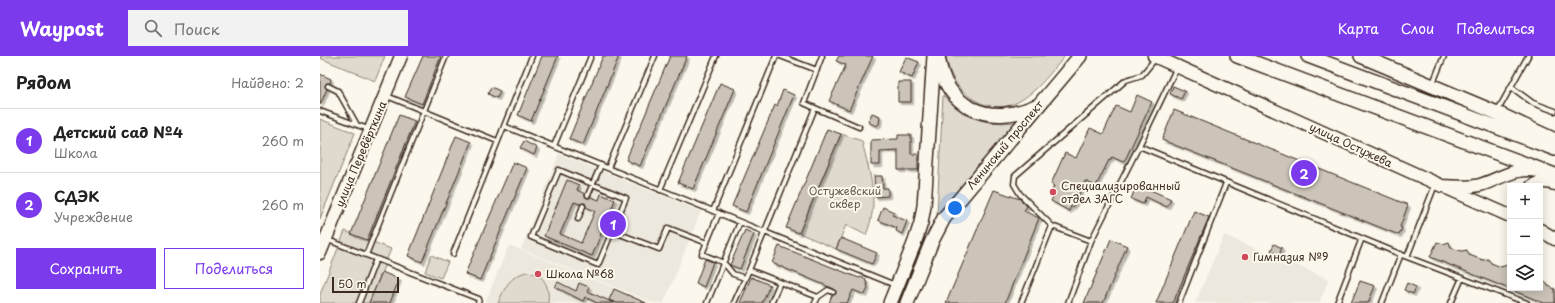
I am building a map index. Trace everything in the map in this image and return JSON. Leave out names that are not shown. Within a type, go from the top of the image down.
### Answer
[{"type":"main road","points":[[890,303],[917,237],[924,206],[934,56]]},
{"type":"main road","points":[[938,56],[942,74],[952,92],[958,99],[975,110],[998,116],[1014,114],[1039,105]]},
{"type":"main road","name":"Ленинский проспект","points":[[907,303],[932,241],[944,218],[1080,56]]},
{"type":"main road","points":[[1237,56],[1555,177]]},
{"type":"main road","points":[[1308,56],[1555,149]]},
{"type":"main road","points":[[1361,56],[1497,112],[1555,140]]},
{"type":"street","name":"улица Перевёрткина","points":[[320,252],[401,56]]},
{"type":"street","name":"улица Остужева","points":[[1156,57],[1439,185],[1463,188],[1481,184],[1525,169],[1555,177]]},
{"type":"street","points":[[1537,183],[1548,182],[1555,177]]},
{"type":"street","points":[[1439,185],[1507,215]]},
{"type":"street","points":[[1543,232],[1555,239]]},
{"type":"lane","points":[[366,255],[446,56]]},
{"type":"lane","points":[[453,254],[532,56]]},
{"type":"lane","points":[[554,146],[591,56]]},
{"type":"lane","points":[[608,168],[655,56]]},
{"type":"lane","points":[[660,190],[716,56]]},
{"type":"lane","points":[[713,211],[776,56]]},
{"type":"lane","points":[[780,56],[816,70]]},
{"type":"lane","points":[[822,56],[804,103],[858,127]]},
{"type":"lane","points":[[1432,85],[1444,56]]},
{"type":"lane","points":[[1497,112],[1528,56]]},
{"type":"lane","points":[[1091,241],[1052,226],[1020,194],[1014,184],[1015,176],[1126,80],[1142,75],[1156,57]]},
{"type":"lane","points":[[1068,303],[1091,241],[1176,69]]},
{"type":"lane","points":[[328,86],[338,91],[357,125]]},
{"type":"lane","points":[[1512,87],[1533,103],[1555,111]]},
{"type":"lane","points":[[385,96],[497,141]]},
{"type":"lane","points":[[734,303],[815,108]]},
{"type":"lane","points":[[320,111],[371,130]]},
{"type":"lane","points":[[504,126],[897,286]]},
{"type":"lane","points":[[1139,146],[1407,257],[1527,303]]},
{"type":"lane","points":[[588,195],[601,165]]},
{"type":"lane","points":[[559,170],[593,184],[626,198],[598,265],[531,237],[559,170]]},
{"type":"lane","points":[[1179,303],[1226,183]]},
{"type":"lane","points":[[1407,257],[1439,185]]},
{"type":"lane","points":[[578,220],[583,206]]},
{"type":"lane","points":[[719,213],[702,254],[724,263],[733,274],[745,278]]},
{"type":"lane","points":[[708,303],[740,222]]},
{"type":"lane","points":[[1021,303],[1052,226]]},
{"type":"lane","points":[[612,231],[659,249],[668,228],[707,243]]},
{"type":"lane","points":[[1337,303],[1362,238]]},
{"type":"lane","points":[[326,239],[480,300],[478,303]]},
{"type":"lane","points":[[1382,303],[1401,254]]},
{"type":"lane","points":[[358,303],[376,259]]},
{"type":"lane","points":[[749,270],[818,297]]},
{"type":"lane","points":[[1452,303],[1462,278]]},
{"type":"lane","points":[[771,303],[780,282]]},
{"type":"lane","points":[[815,303],[818,297],[828,290],[833,292]]},
{"type":"shaded area","points":[[559,154],[701,211],[664,303],[654,303],[521,249]]},
{"type":"shaded area","name":"Гимназия №9","points":[[1224,235],[1329,279],[1319,303],[1195,303]]},
{"type":"shaded area","name":"Школа №68","points":[[509,245],[651,303],[485,303]]},
{"type":"green space","points":[[320,56],[385,56],[375,81],[320,58]]},
{"type":"green space","points":[[946,56],[1065,56],[1036,89],[1014,104],[1001,107],[988,105],[973,99],[962,91],[949,69]]},
{"type":"green space","points":[[943,95],[959,110],[976,119],[1005,123],[1016,122],[937,214]]},
{"type":"green space","points":[[320,119],[355,133],[320,219]]},
{"type":"green space","name":"Остужевский сквер","points":[[841,134],[862,141],[873,199],[870,223],[866,235],[846,225],[836,249],[799,233]]},
{"type":"green space","points":[[345,231],[391,249],[369,303],[320,303],[320,294]]},
{"type":"green space","points":[[431,255],[448,262],[441,278],[425,272]]},
{"type":"green space","points":[[526,272],[537,275],[547,286],[548,303],[498,303],[508,283],[515,277]]},
{"type":"building","points":[[423,56],[441,56],[422,104],[405,97]]},
{"type":"building","points":[[542,56],[558,56],[531,121],[518,115]]},
{"type":"building","points":[[603,56],[619,56],[583,145],[569,139]]},
{"type":"building","points":[[670,56],[687,56],[640,166],[626,160]]},
{"type":"building","points":[[839,56],[873,56],[849,110],[829,101],[846,65],[836,61]]},
{"type":"building","points":[[906,57],[919,62],[912,78],[899,72]]},
{"type":"building","points":[[320,74],[331,79],[330,83],[325,85],[327,89],[320,105]]},
{"type":"building","points":[[898,82],[911,82],[911,102],[898,102]]},
{"type":"building","points":[[720,83],[735,89],[693,189],[678,183]]},
{"type":"building","points":[[1173,86],[1185,91],[1181,99],[1170,94]]},
{"type":"building","points":[[491,87],[500,91],[497,98],[488,94]]},
{"type":"building","points":[[783,90],[794,95],[746,212],[732,206],[775,105],[777,106]]},
{"type":"building","points":[[1137,95],[1152,102],[1123,162],[1112,157],[1096,186],[1085,181],[1073,207],[1071,206],[1069,211],[1051,201],[1054,195],[1051,193],[1054,186],[1051,184],[1065,153],[1076,158],[1090,128],[1103,134],[1116,106],[1130,112]]},
{"type":"building","points":[[1174,110],[1408,205],[1400,227],[1402,228],[1399,235],[1162,140]]},
{"type":"building","points":[[872,113],[880,116],[879,124],[876,126],[868,122]]},
{"type":"building","points":[[399,115],[415,121],[367,240],[351,234]]},
{"type":"building","points":[[827,129],[841,134],[799,233],[786,228]]},
{"type":"building","points":[[898,135],[911,135],[911,154],[918,154],[918,170],[898,170],[898,150],[880,151],[880,165],[871,165],[871,140],[898,139]]},
{"type":"building","points":[[456,136],[471,142],[422,262],[408,256]]},
{"type":"building","points":[[524,141],[537,148],[534,155],[520,148]]},
{"type":"building","points":[[513,162],[527,168],[480,280],[465,274]]},
{"type":"building","points":[[874,176],[882,176],[883,188],[888,188],[888,196],[875,197]]},
{"type":"building","points":[[567,180],[579,185],[577,190],[585,194],[587,198],[591,197],[599,200],[601,194],[615,200],[592,256],[544,236]],"holes":[[[574,202],[580,204],[585,203],[586,207],[595,211],[581,243],[560,234]]]},
{"type":"building","points":[[1137,184],[1171,199],[1167,207],[1146,197],[1143,204],[1131,199]]},
{"type":"building","points":[[994,190],[1020,199],[1027,206],[1024,211],[1039,218],[1005,303],[946,303]]},
{"type":"building","points":[[883,207],[894,212],[892,215],[907,221],[902,234],[896,231],[897,228],[878,220]]},
{"type":"building","points":[[1194,211],[1209,217],[1173,303],[1156,303]]},
{"type":"building","points":[[745,230],[754,234],[740,269],[730,265]]},
{"type":"building","points":[[841,238],[877,253],[872,264],[836,249]]},
{"type":"building","points":[[1111,239],[1127,246],[1103,303],[1084,303]]},
{"type":"building","points":[[1437,242],[1443,244],[1449,242],[1451,248],[1462,251],[1467,250],[1469,255],[1483,260],[1488,259],[1491,263],[1501,267],[1507,265],[1507,288],[1430,257]]},
{"type":"building","points":[[1274,244],[1282,248],[1279,255],[1271,251]]},
{"type":"building","points":[[779,246],[859,278],[865,279],[868,287],[865,295],[853,290],[847,303],[829,303],[832,295],[836,294],[834,289],[772,263]]},
{"type":"building","points":[[705,259],[713,262],[704,287],[696,283]]},
{"type":"building","points":[[382,272],[399,279],[390,303],[369,303]]},
{"type":"building","points":[[751,277],[770,285],[762,303],[740,303]]},
{"type":"building","points":[[1360,281],[1375,286],[1368,303],[1351,303]]},
{"type":"building","points":[[558,282],[576,291],[579,283],[589,287],[587,291],[614,303],[597,303],[585,297],[583,301],[555,287]]},
{"type":"building","points":[[1546,282],[1548,286],[1555,289],[1555,303],[1544,303],[1514,291],[1543,291],[1543,283]]},
{"type":"building","points":[[1407,283],[1416,287],[1413,294],[1404,290]]},
{"type":"building","points":[[614,289],[646,303],[617,303],[609,300]]},
{"type":"place","name":"СДЭК","points":[[1304,173]]},
{"type":"place","name":"Специализированный отдел ЗАГС","points":[[1053,192]]},
{"type":"place","name":"Детский сад №4","points":[[613,224]]},
{"type":"place","name":"Гимназия №9","points":[[1245,257]]},
{"type":"place","name":"Школа №68","points":[[538,274]]}]
